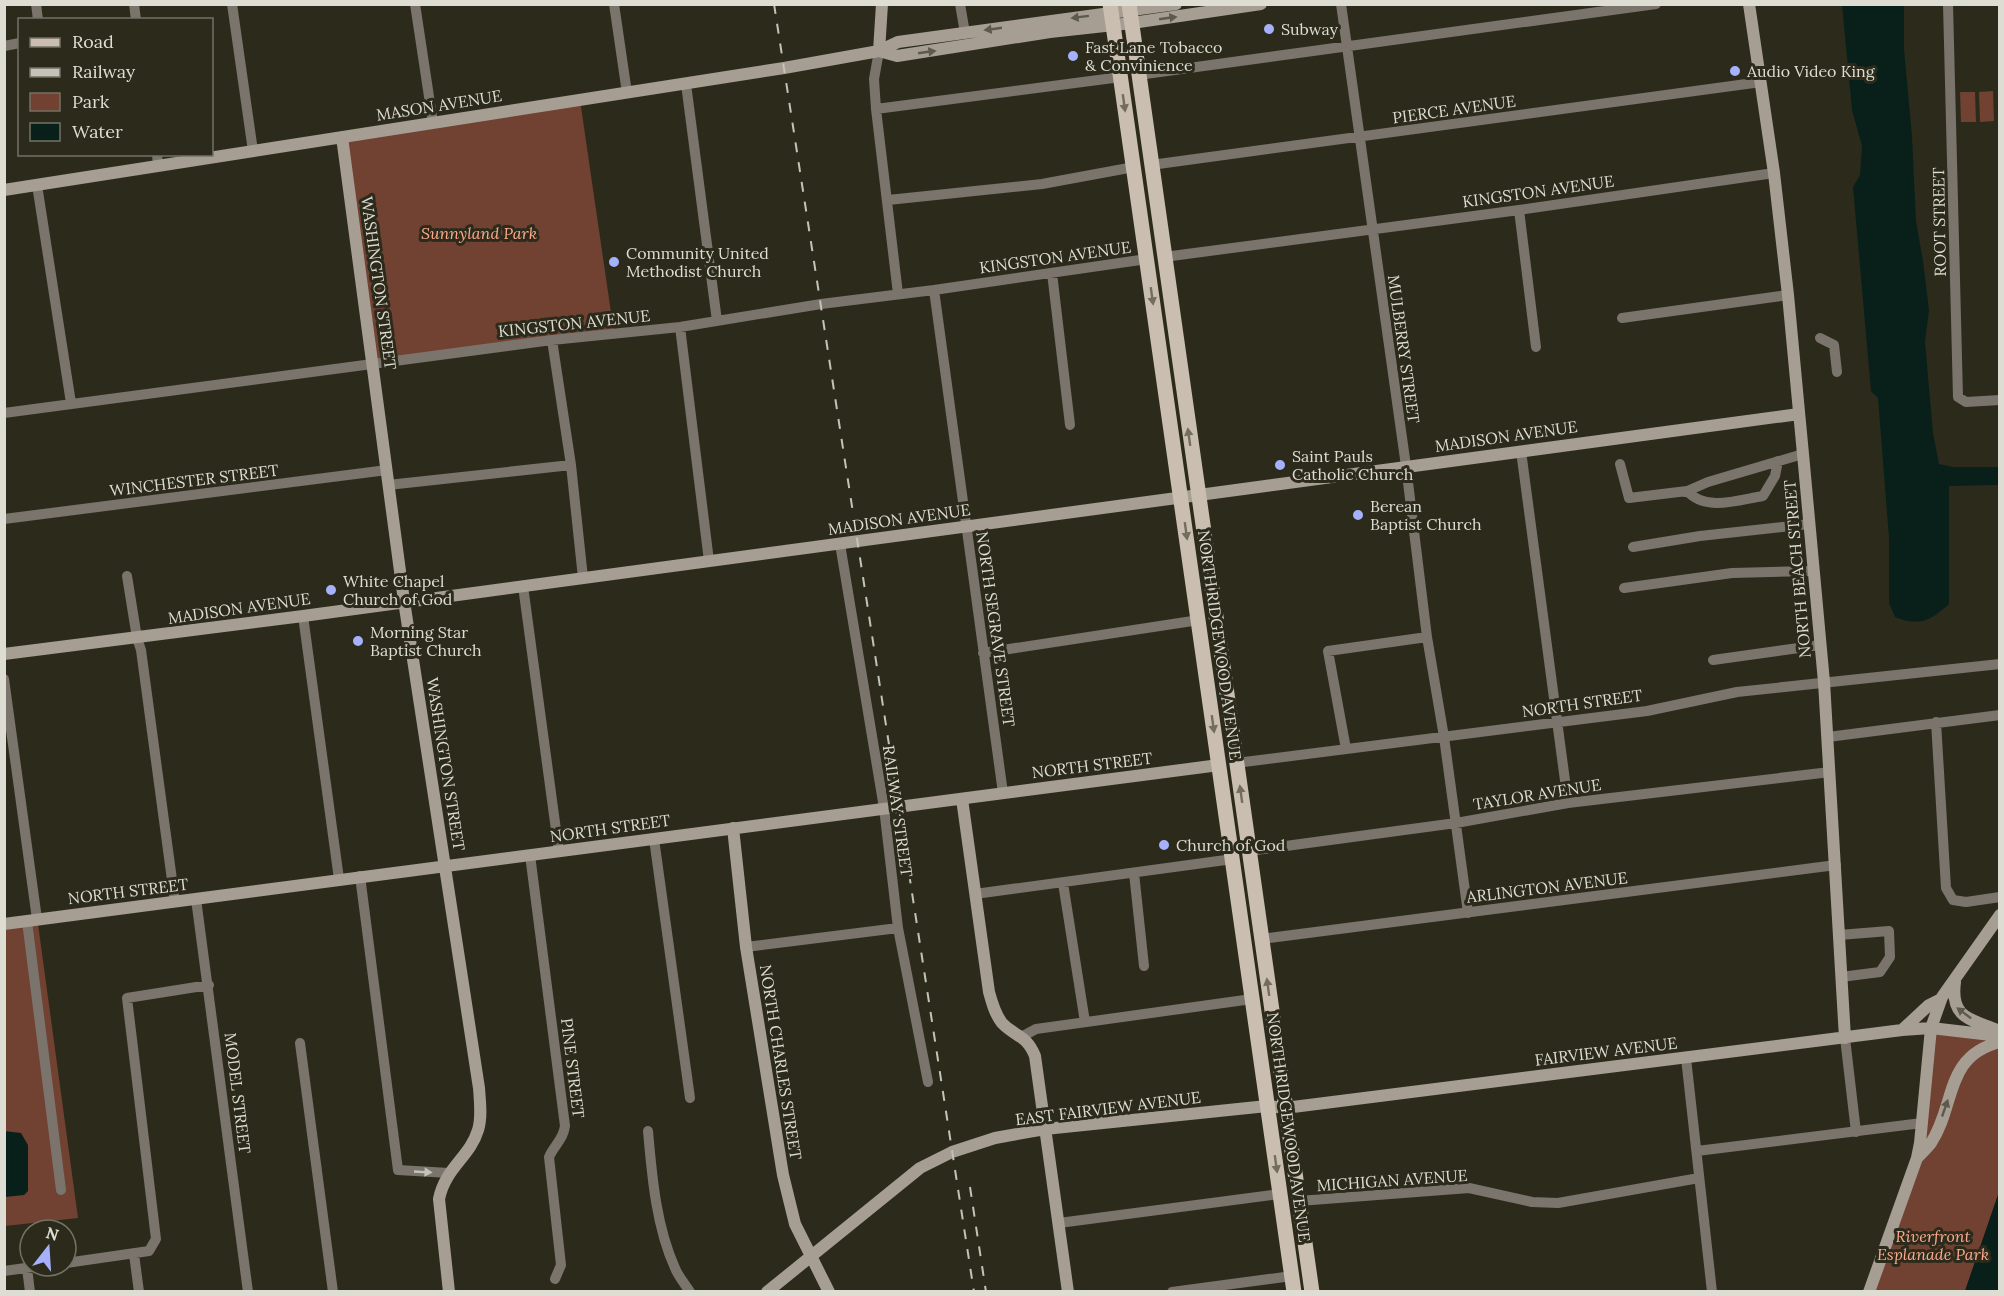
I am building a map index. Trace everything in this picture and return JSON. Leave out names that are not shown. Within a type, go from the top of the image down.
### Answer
[{"type":"main road","name":"NORTH RIDGEWOOD AVENUE","points":[[1130,13],[1312,1292]]},
{"type":"main road","name":"NORTH RIDGEWOOD AVENUE","points":[[1112,14],[1294,1292]]},
{"type":"main road","points":[[1242,922],[1251,934],[1261,939]]},
{"type":"street","points":[[232,4],[253,151]]},
{"type":"street","points":[[415,4],[433,123]]},
{"type":"street","points":[[614,4],[627,93]]},
{"type":"street","points":[[882,4],[879,51],[874,79],[898,294]]},
{"type":"street","points":[[960,4],[965,33]]},
{"type":"street","name":"MASON AVENUE","points":[[1130,13],[1176,4]]},
{"type":"street","name":"MASON AVENUE","points":[[213,155],[253,151],[686,84],[879,51],[895,42],[1112,14],[1261,4]]},
{"type":"street","name":"MULBERRY STREET","points":[[1341,4],[1406,466],[1427,638],[1444,737],[1468,913]]},
{"type":"street","points":[[1138,75],[1656,4]]},
{"type":"street","name":"NORTH BEACH STREET","points":[[1749,4],[1774,173],[1788,295],[1824,682],[1845,1038],[1856,1132]]},
{"type":"street","name":"ROOT STREET","points":[[1948,4],[1958,397],[1966,402],[2000,399]]},
{"type":"street","name":"MASON AVENUE","points":[[879,51],[897,56],[1050,32],[1112,14]]},
{"type":"street","points":[[876,109],[1121,77]]},
{"type":"street","name":"PIERCE AVENUE","points":[[1151,165],[1761,82]]},
{"type":"street","points":[[686,84],[717,321]]},
{"type":"street","name":"WASHINGTON STREET","points":[[342,137],[404,601],[480,1109],[479,1129],[472,1145],[449,1173]]},
{"type":"street","name":"MASON AVENUE","points":[[4,190],[157,160],[200,156]]},
{"type":"street","points":[[888,200],[1042,184],[1134,167]]},
{"type":"street","name":"KINGSTON AVENUE","points":[[1164,257],[1519,210],[1774,173]]},
{"type":"street","points":[[37,185],[71,403]]},
{"type":"street","points":[[1519,210],[1536,347]]},
{"type":"street","name":"KINGSTON AVENUE","points":[[4,413],[552,340],[680,327],[821,304],[1147,259]]},
{"type":"street","points":[[1052,273],[1070,425]]},
{"type":"street","name":"NORTH SEGRAVE STREET","points":[[934,290],[1003,793]]},
{"type":"street","points":[[1622,318],[1788,295]]},
{"type":"street","points":[[680,327],[710,561]]},
{"type":"street","points":[[1820,338],[1834,345],[1837,372]]},
{"type":"street","points":[[552,340],[571,465],[583,578]]},
{"type":"street","name":"MADISON AVENUE","points":[[4,654],[303,616],[1798,414]]},
{"type":"street","points":[[1521,451],[1568,803]]},
{"type":"street","points":[[1620,464],[1629,498],[1685,492],[1708,482],[1803,454]]},
{"type":"street","points":[[1685,492],[1695,500],[1708,504],[1763,496],[1775,476],[1778,461]]},
{"type":"street","points":[[388,485],[571,465]]},
{"type":"street","name":"WINCHESTER STREET","points":[[4,519],[387,470]]},
{"type":"street","points":[[1633,546],[1809,524]]},
{"type":"street","name":"RAILWAY STREET","points":[[840,544],[884,808],[898,928],[928,1082]]},
{"type":"street","points":[[1624,588],[1732,573],[1813,571]]},
{"type":"street","points":[[127,576],[141,650],[174,902]]},
{"type":"street","points":[[524,586],[559,852]]},
{"type":"street","points":[[303,616],[339,879]]},
{"type":"street","points":[[983,653],[1199,620]]},
{"type":"street","points":[[1346,748],[1328,651],[1427,638]]},
{"type":"street","points":[[1713,660],[1820,645]]},
{"type":"street","name":"NORTH STREET","points":[[1236,764],[1346,748],[1647,711],[1737,692],[2000,664]]},
{"type":"street","points":[[4,679],[62,1190]]},
{"type":"street","points":[[1828,737],[2000,715]]},
{"type":"street","points":[[1936,722],[1946,888],[1953,900],[1966,902],[2000,897]]},
{"type":"street","name":"NORTH STREET","points":[[4,924],[1219,765]]},
{"type":"street","name":"TAYLOR AVENUE","points":[[1249,851],[1456,823],[1568,803],[1830,772]]},
{"type":"street","points":[[962,799],[989,992],[994,1010],[1003,1023],[1023,1036],[1035,1056],[1068,1292]]},
{"type":"street","name":"NORTH CHARLES STREET","points":[[733,828],[746,947],[783,1175],[795,1224],[829,1292]]},
{"type":"street","points":[[654,838],[690,1098]]},
{"type":"street","name":"PINE STREET","points":[[530,855],[566,1126],[563,1138],[554,1146],[549,1157],[561,1265],[555,1279]]},
{"type":"street","points":[[975,894],[1233,859]]},
{"type":"street","name":"ARLINGTON AVENUE","points":[[1261,939],[1836,865]]},
{"type":"street","points":[[1134,873],[1144,966]]},
{"type":"street","points":[[360,876],[398,1170],[449,1173],[442,1186],[439,1199],[446,1291]]},
{"type":"street","points":[[1063,883],[1085,1022]]},
{"type":"street","name":"MODEL STREET","points":[[196,899],[248,1292]]},
{"type":"street","points":[[1869,1292],[1917,1158],[1931,1028],[1941,999],[2000,915]]},
{"type":"street","points":[[746,947],[898,928]]},
{"type":"street","points":[[1839,935],[1889,931],[1890,957],[1880,972],[1841,977]]},
{"type":"street","points":[[1955,978],[1953,996],[1955,1006],[1964,1016],[2000,1031]]},
{"type":"street","points":[[78,1261],[149,1251],[156,1239],[127,998],[209,985]]},
{"type":"street","points":[[1023,1036],[1036,1029],[1252,999]]},
{"type":"street","points":[[1902,1030],[1929,1005],[1941,999]]},
{"type":"street","points":[[1931,1028],[2000,1036]]},
{"type":"street","name":"FAIRVIEW AVENUE","points":[[1285,1108],[1931,1028]]},
{"type":"street","points":[[1917,1158],[1931,1143],[1942,1119],[1957,1073],[1968,1058],[1983,1048],[2000,1042]]},
{"type":"street","points":[[300,1043],[333,1292]]},
{"type":"street","points":[[1686,1058],[1712,1292]]},
{"type":"street","name":"EAST FAIRVIEW AVENUE","points":[[767,1292],[920,1168],[995,1138],[1045,1130],[1267,1106],[1285,1108]]},
{"type":"street","points":[[1697,1151],[1922,1123]]},
{"type":"street","points":[[648,1131],[662,1227],[675,1269],[690,1292]]},
{"type":"street","name":"MICHIGAN AVENUE","points":[[1299,1201],[1469,1188],[1532,1202],[1558,1203],[1699,1178]]},
{"type":"street","points":[[1059,1223],[1280,1194]]},
{"type":"street","points":[[134,1254],[139,1292]]},
{"type":"street","points":[[1172,1292],[1292,1276]]},
{"type":"green space","points":[[1993,91],[1994,121],[1980,122],[1979,92]]},
{"type":"green space","points":[[1960,92],[1975,92],[1976,122],[1961,122]]},
{"type":"green space","name":"Sunnyland Park","points":[[580,100],[614,333],[373,363],[342,137]]},
{"type":"green space","points":[[4,924],[38,924],[78,1218],[18,1218],[18,1225],[5,1226]]},
{"type":"green space","name":"Riverfront Esplanade Park","points":[[1931,1028],[1999,1036],[1999,1192],[1965,1291],[1869,1292],[1913,1171]]},
{"type":"water","points":[[1842,5],[1904,5],[1904,49],[1912,136],[1916,221],[1929,310],[1925,341],[1933,433],[1939,464],[1953,467],[1999,467],[1999,485],[1949,486],[1949,604],[1936,615],[1918,622],[1895,617],[1889,603],[1889,538],[1878,398],[1871,391],[1853,187],[1860,175],[1862,146],[1852,110]]},
{"type":"water","points":[[4,1131],[21,1133],[28,1145],[28,1191],[24,1195],[5,1197]]},
{"type":"water","points":[[1999,1192],[1999,1291],[1965,1291]]},
{"type":"railway","points":[[774,4],[974,1292]]},
{"type":"railway","points":[[970,1187],[986,1292]]},
{"type":"place","name":"Subway","points":[[1269,29]]},
{"type":"place","name":"Fast Lane Tobacco & Convinience","points":[[1073,56]]},
{"type":"place","name":"Audio Video King","points":[[1735,71]]},
{"type":"place","name":"Community United Methodist Church","points":[[614,262]]},
{"type":"place","name":"Saint Pauls Catholic Church","points":[[1280,465]]},
{"type":"place","name":"Berean Baptist Church","points":[[1358,515]]},
{"type":"place","name":"White Chapel Church of God","points":[[331,590]]},
{"type":"place","name":"Morning Star Baptist Church","points":[[358,641]]},
{"type":"place","name":"Church of God","points":[[1164,845]]}]
